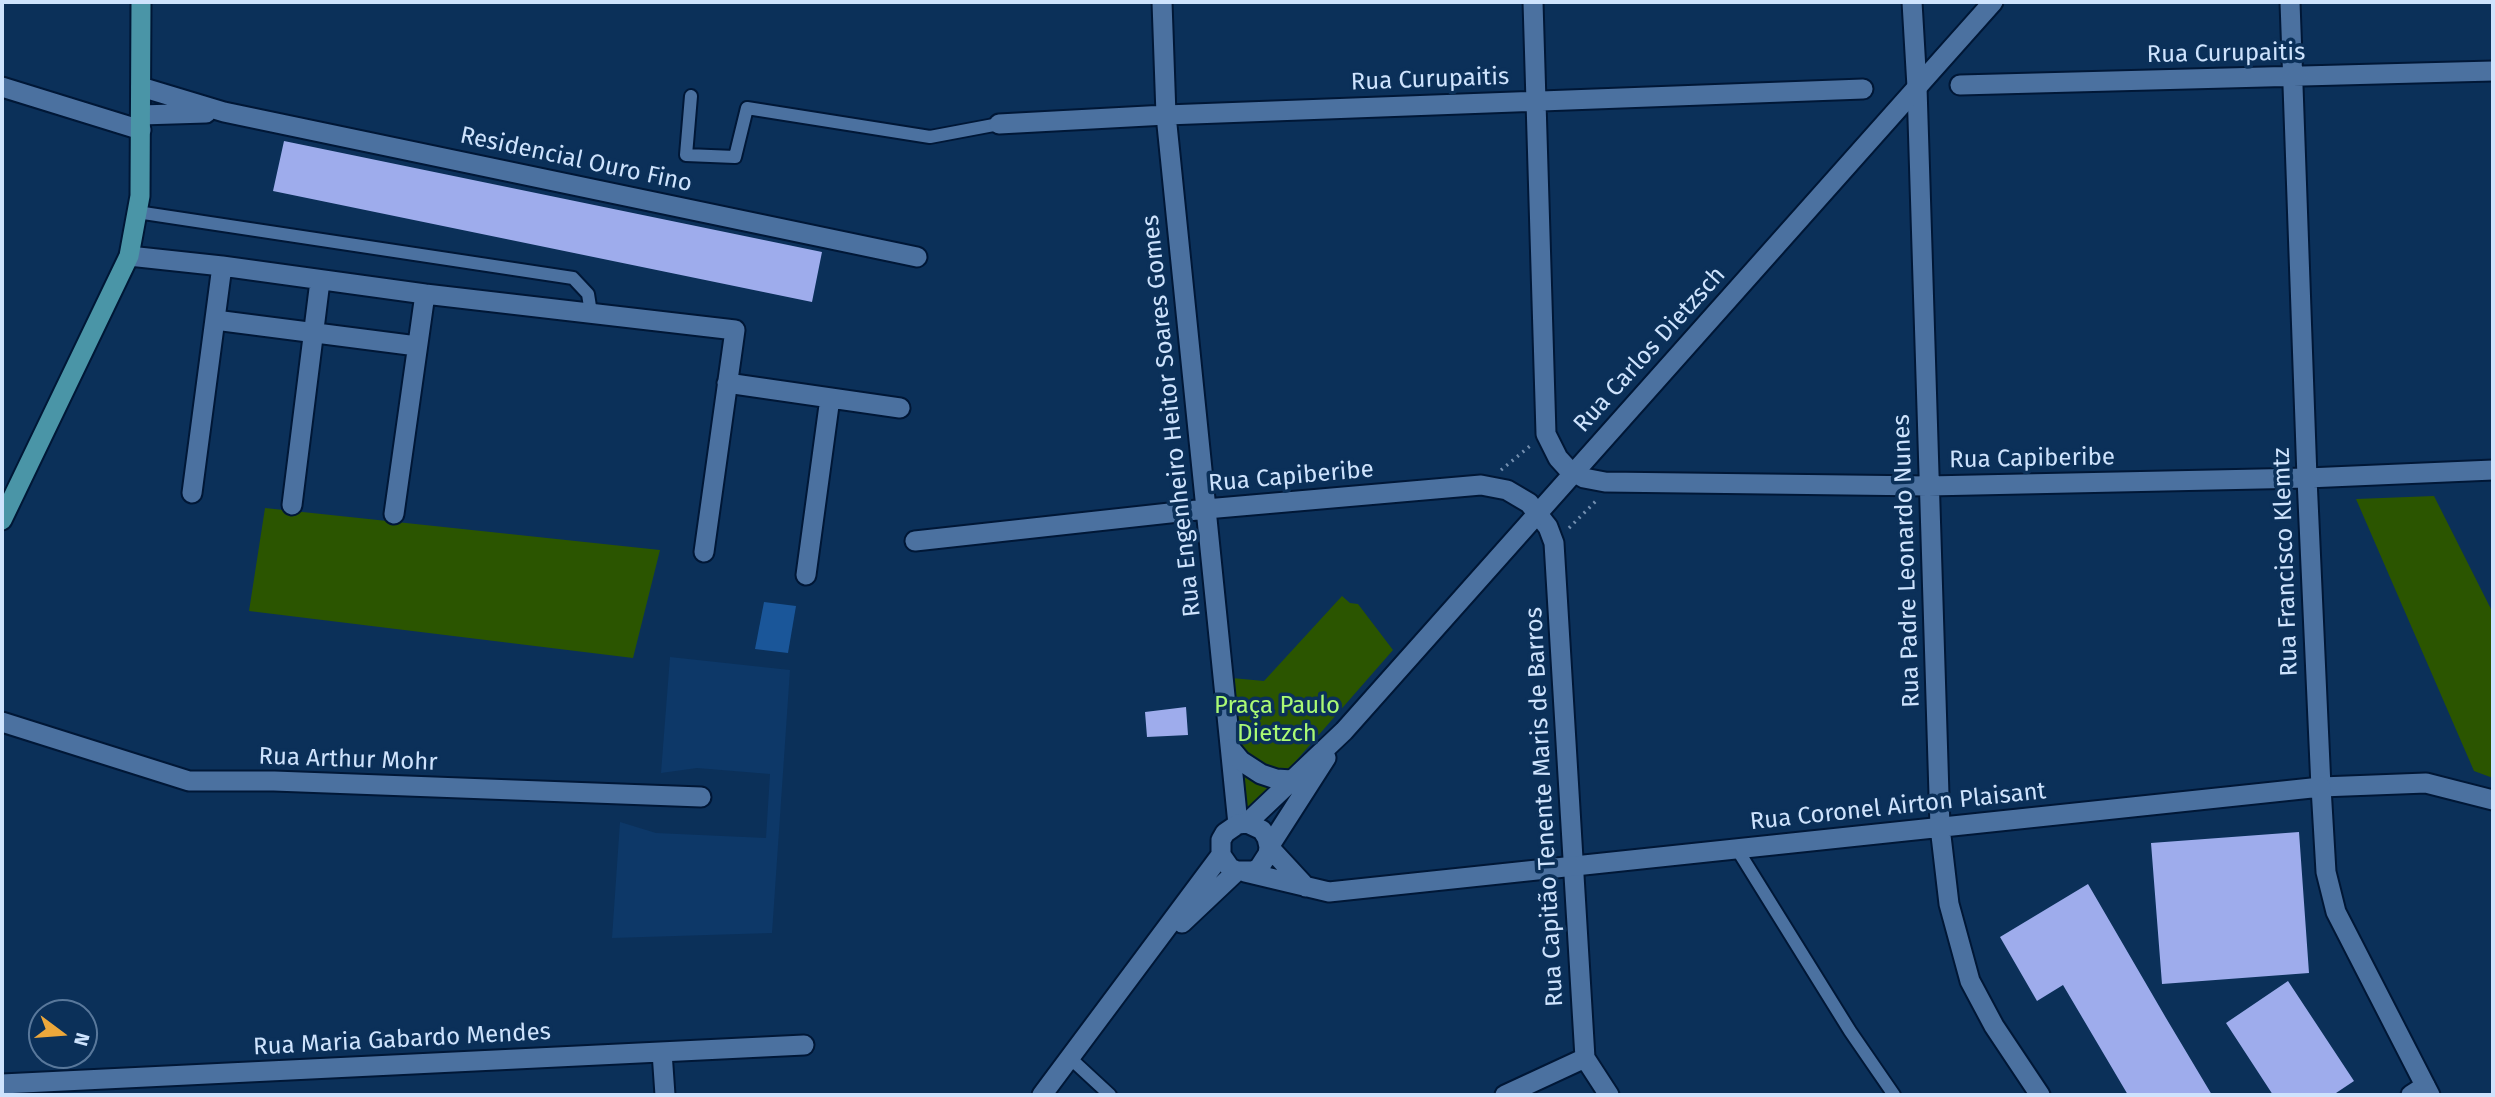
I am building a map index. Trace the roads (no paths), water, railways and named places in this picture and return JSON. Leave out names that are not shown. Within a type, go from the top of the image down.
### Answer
[{"type":"main road","points":[[2,520],[129,256],[140,196],[141,2]]},
{"type":"street","points":[[1148,2],[1162,10]]},
{"type":"street","points":[[1534,2],[1546,434],[1558,458],[1573,472]]},
{"type":"street","name":"Rua Padre Leonardo Nunes","points":[[1912,2],[1940,827],[1949,904],[1970,981],[1994,1026],[2040,1095]]},
{"type":"street","name":"Rua Carlos Dietzsch","points":[[1042,1095],[1221,855],[1221,840],[1225,833],[1242,824],[1344,731],[1993,2]]},
{"type":"street","name":"Rua Francisco Klemtz","points":[[2290,2],[2307,478],[2326,872],[2336,912],[2422,1092]]},
{"type":"street","name":"Rua Engenheiro Heitor Soares Gomes","points":[[1162,10],[1166,115],[1231,749],[1242,824]]},
{"type":"street","name":"Rua Curupaitis","points":[[1960,85],[2493,71]]},
{"type":"street","name":"Residencial Ouro Fino","points":[[2,87],[141,122],[224,112]]},
{"type":"street","name":"Residencial Ouro Fino","points":[[141,87],[224,112],[917,257]]},
{"type":"street","name":"Rua Curupaitis","points":[[999,124],[1166,115],[1863,89]]},
{"type":"street","points":[[129,256],[735,330],[704,552]]},
{"type":"street","points":[[192,492],[222,266]]},
{"type":"street","points":[[292,505],[320,281]]},
{"type":"street","points":[[394,514],[425,294]]},
{"type":"street","points":[[215,320],[417,346]]},
{"type":"street","points":[[727,383],[900,408]]},
{"type":"street","points":[[806,575],[831,398]]},
{"type":"street","name":"Rua Capiberibe","points":[[1573,472],[1594,481],[1615,482],[1928,486],[2307,478],[2493,470]]},
{"type":"street","name":"Rua Capiberibe","points":[[915,541],[1206,509],[1481,485],[1507,490],[1529,503],[1538,512]]},
{"type":"street","name":"Rua Capitão Tenente Maris de Barros","points":[[1538,512],[1548,527],[1554,544],[1585,1058],[1609,1095]]},
{"type":"street","name":"Rua Arthur Mohr","points":[[2,722],[189,781],[274,781],[701,797]]},
{"type":"street","name":"Rua Carlos Dietzsch","points":[[1146,958],[1241,872],[1259,867],[1268,854],[1269,847],[1344,731]]},
{"type":"street","points":[[1231,749],[1247,766],[1261,774],[1292,780]]},
{"type":"street","name":"Rua Coronel Airton Plaisant","points":[[1241,872],[1329,892],[2321,787],[2426,783],[2493,800]]},
{"type":"street","points":[[1242,824],[1262,831],[1269,847],[1306,888]]},
{"type":"street","points":[[1221,855],[1230,868],[1241,872]]},
{"type":"street","name":"Rua Maria Gabardo Mendes","points":[[2,1084],[804,1045]]},
{"type":"street","points":[[662,1052],[665,1095]]},
{"type":"street","points":[[1505,1095],[1585,1058]]},
{"type":"lane","points":[[691,96],[686,155],[735,157],[747,108],[930,136],[999,124]]},
{"type":"lane","points":[[137,212],[573,278],[588,294],[590,313]]},
{"type":"lane","points":[[1737,849],[1894,1095]]},
{"type":"lane","points":[[1070,1058],[1110,1095]]},
{"type":"park label","name":"Praça Paulo Dietzch","points":[[1277,720]]}]
